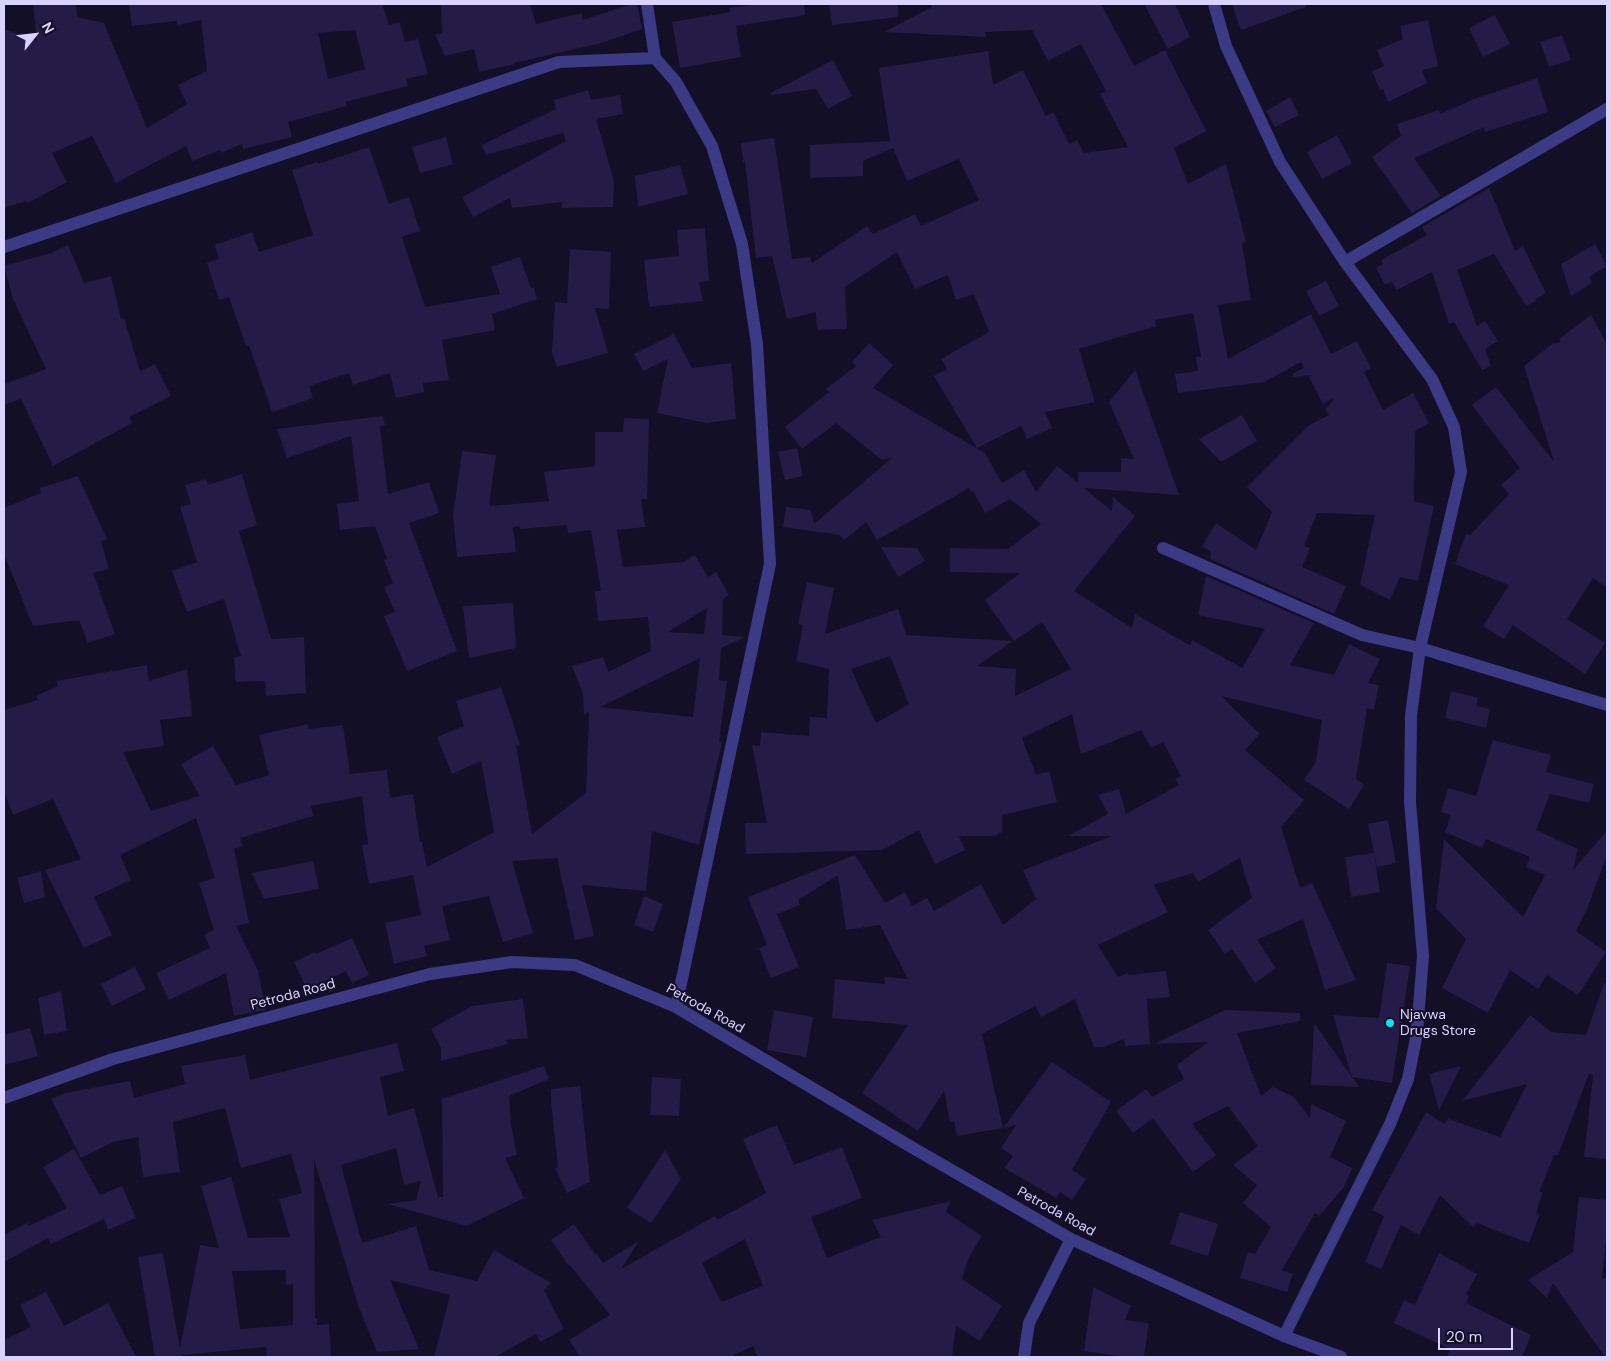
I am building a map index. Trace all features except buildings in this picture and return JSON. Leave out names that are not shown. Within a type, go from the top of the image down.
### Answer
[{"type":"street","points":[[647,4],[655,58],[676,82],[712,146],[742,244],[757,344],[770,564],[676,1007]]},
{"type":"street","points":[[1214,4],[1226,46],[1280,162],[1345,262],[1432,379],[1454,426],[1461,472],[1420,648],[1411,715],[1410,802],[1423,956],[1417,1033],[1408,1079],[1390,1124],[1284,1336]]},
{"type":"street","points":[[4,247],[559,62],[655,58]]},
{"type":"street","points":[[1345,262],[1607,109]]},
{"type":"street","points":[[1163,548],[1362,635],[1420,648],[1607,705]]},
{"type":"street","name":"Petroda Road","points":[[4,1098],[113,1059],[430,974],[512,962],[575,965],[676,1007],[1070,1239],[1284,1336],[1341,1357]]},
{"type":"street","points":[[1024,1357],[1029,1323],[1070,1239]]},
{"type":"place","name":"Njavwa Drugs Store","points":[[1390,1023]]}]
